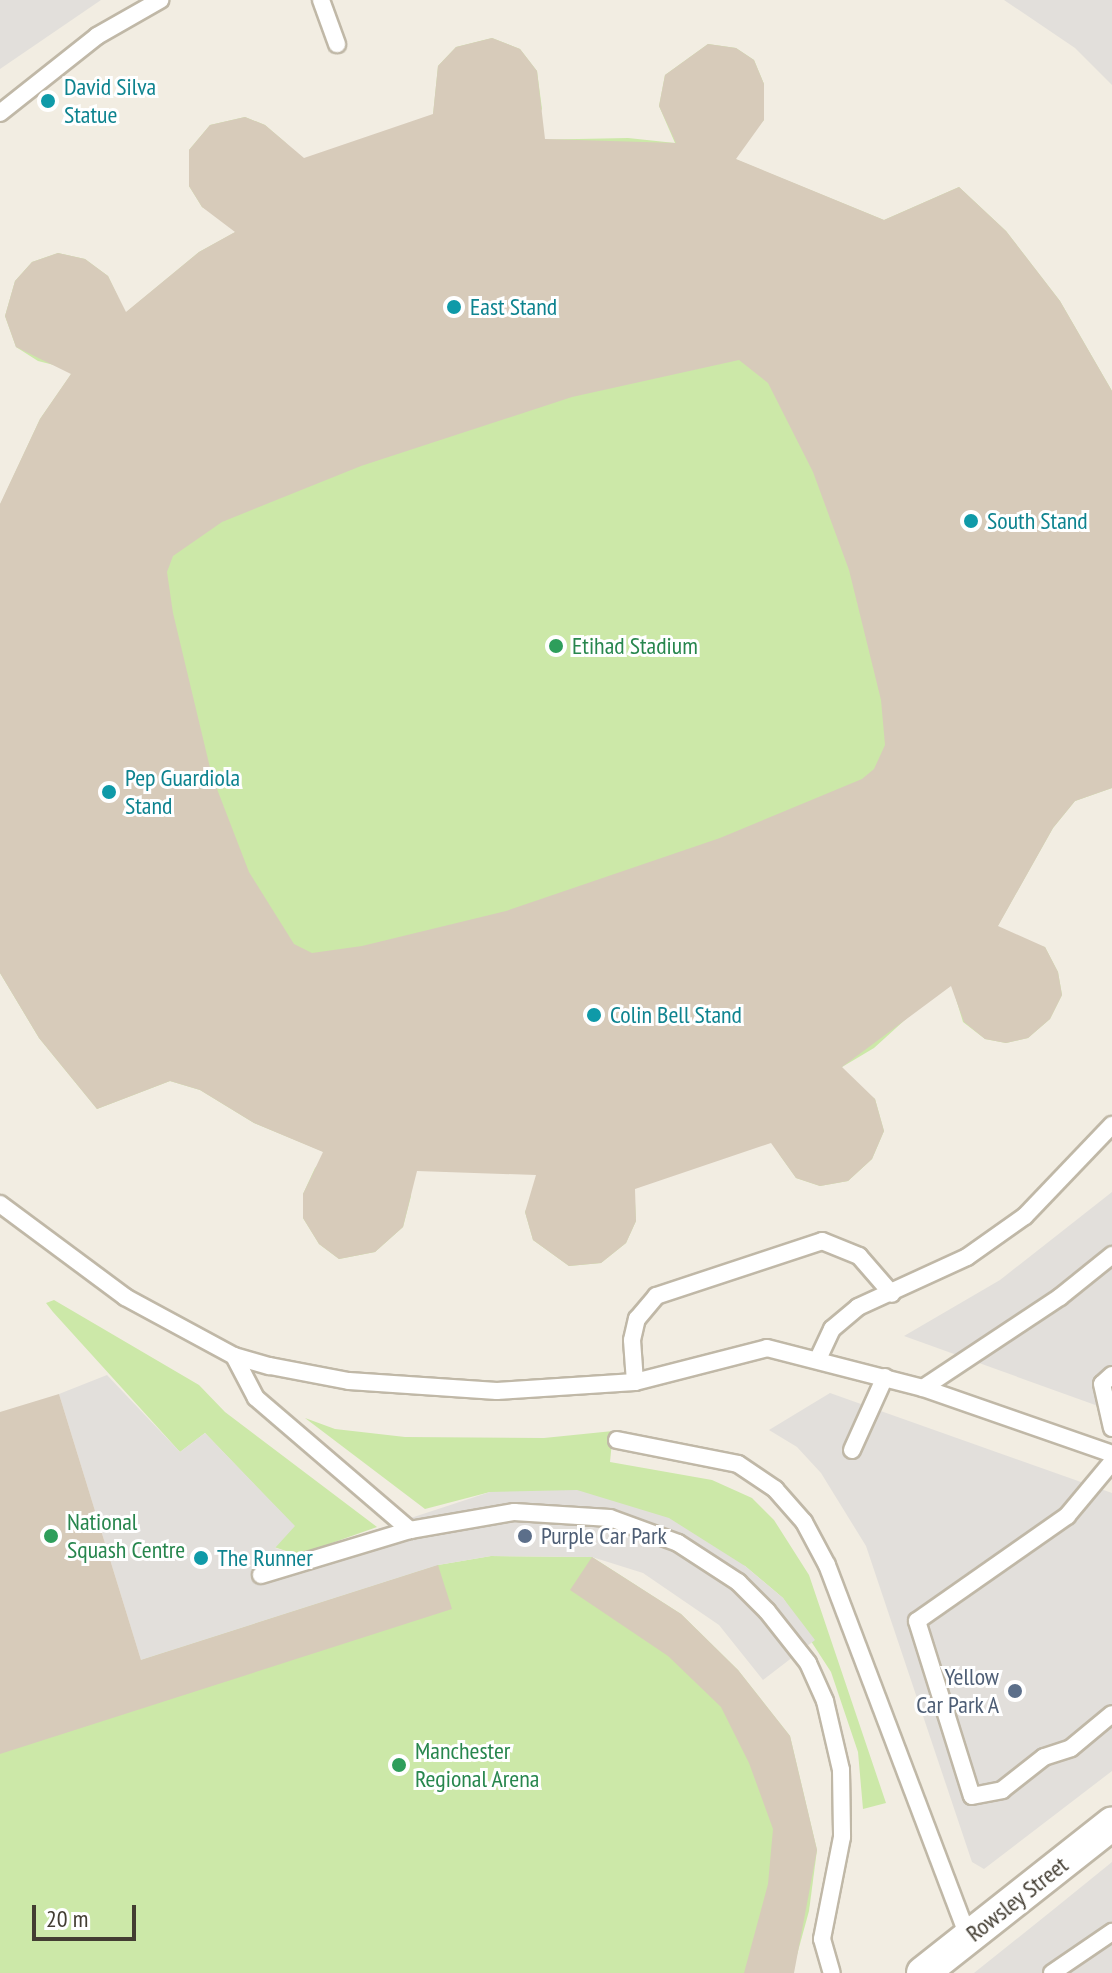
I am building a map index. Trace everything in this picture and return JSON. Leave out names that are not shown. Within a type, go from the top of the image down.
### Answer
[{"type":"street","name":"Rowsley Street","points":[[923,1973],[1112,1824]]},
{"type":"lane","points":[[0,113],[97,36],[160,0]]},
{"type":"lane","points":[[321,0],[337,44]]},
{"type":"lane","points":[[818,1359],[832,1329],[858,1307],[967,1257],[1025,1216],[1112,1125]]},
{"type":"lane","points":[[0,1204],[125,1297],[234,1356],[349,1381],[497,1391],[635,1382],[767,1348],[923,1388],[1112,1454]]},
{"type":"lane","points":[[635,1382],[637,1319],[656,1296],[822,1241],[859,1256],[892,1294]]},
{"type":"lane","points":[[923,1388],[1060,1297],[1112,1255]]},
{"type":"lane","points":[[234,1356],[256,1398],[410,1530]]},
{"type":"lane","points":[[1112,1375],[1102,1384],[1112,1428]]},
{"type":"lane","points":[[852,1450],[885,1377]]},
{"type":"lane","points":[[617,1440],[738,1464],[775,1489],[804,1522],[827,1565],[968,1937]]},
{"type":"lane","points":[[1112,1462],[1067,1516],[917,1621],[972,1796],[1002,1790],[1044,1757],[1071,1748],[1112,1714]]},
{"type":"lane","points":[[261,1575],[410,1530],[522,1511],[610,1518],[678,1543],[738,1582],[767,1611],[808,1663],[825,1701],[841,1770],[842,1837],[822,1939],[823,1958],[832,1973]]},
{"type":"lane","points":[[1052,1973],[1112,1932]]},
{"type":"green space","name":"Etihad Stadium","points":[[492,38],[520,49],[537,71],[542,109],[528,140],[628,138],[675,143],[659,106],[665,75],[708,44],[736,48],[754,60],[764,84],[764,120],[725,155],[884,220],[959,187],[1006,231],[1060,301],[1112,391],[1112,788],[1075,801],[1053,828],[992,936],[1045,947],[1058,972],[1062,995],[1050,1019],[1028,1038],[1006,1043],[985,1039],[963,1022],[950,979],[874,1048],[837,1070],[875,1099],[884,1131],[872,1159],[848,1181],[820,1186],[796,1178],[779,1154],[777,1125],[634,1183],[636,1221],[626,1243],[601,1263],[569,1266],[533,1240],[525,1212],[542,1173],[402,1170],[411,1196],[403,1227],[375,1252],[339,1259],[319,1244],[303,1218],[303,1194],[315,1168],[329,1154],[254,1123],[200,1090],[170,1081],[97,1109],[39,1038],[0,973],[0,505],[40,419],[74,370],[38,361],[16,347],[5,316],[15,281],[32,262],[58,253],[85,259],[108,276],[118,297],[117,320],[199,252],[241,229],[202,207],[189,186],[189,150],[210,125],[245,117],[265,125],[286,143],[294,172],[433,115],[438,66],[456,47]]},
{"type":"green space","points":[[54,1300],[199,1385],[225,1412],[377,1527],[298,1555],[274,1547],[294,1526],[205,1433],[180,1452],[46,1303]]},
{"type":"green space","points":[[305,1418],[335,1429],[405,1437],[544,1438],[613,1431],[610,1462],[712,1480],[752,1498],[774,1520],[809,1575],[886,1803],[863,1809],[858,1752],[831,1672],[783,1598],[745,1566],[490,1492],[425,1509]]},
{"type":"green space","name":"Manchester Regional Arena","points":[[491,1556],[592,1557],[681,1614],[738,1670],[790,1736],[817,1850],[809,1911],[792,1973],[0,1973],[0,1724],[141,1660],[438,1565]]},
{"type":"shaded area","points":[[0,0],[101,0],[0,69]]},
{"type":"shaded area","points":[[1004,0],[1112,0],[1112,85],[1075,48]]},
{"type":"shaded area","points":[[1112,1192],[1112,1411],[904,1336],[1000,1280]]},
{"type":"shaded area","name":"Purple Car Park","points":[[107,1375],[180,1452],[205,1433],[295,1526],[275,1548],[298,1555],[490,1492],[577,1490],[669,1518],[745,1566],[783,1598],[815,1640],[763,1680],[719,1625],[643,1573],[592,1557],[491,1556],[438,1565],[141,1660],[59,1394]]},
{"type":"shaded area","name":"Yellow Car Park A","points":[[830,1393],[1112,1493],[1112,1771],[984,1869],[972,1862],[866,1546],[821,1473],[797,1447],[769,1430]]},
{"type":"shaded area","points":[[1112,1862],[1112,1973],[974,1973],[1054,1909]]},
{"type":"building","name":"Etihad Stadium","points":[[492,38],[520,49],[537,71],[545,139],[676,143],[659,106],[665,75],[708,44],[736,48],[754,60],[764,84],[764,120],[736,159],[884,220],[959,187],[1006,231],[1060,301],[1112,391],[1112,788],[1075,801],[1053,828],[998,926],[1045,947],[1058,972],[1062,995],[1050,1019],[1028,1038],[1006,1043],[985,1039],[964,1022],[951,986],[842,1067],[875,1099],[884,1131],[872,1159],[848,1181],[820,1186],[796,1178],[771,1143],[635,1189],[636,1221],[626,1243],[601,1263],[569,1266],[533,1240],[525,1212],[536,1175],[417,1171],[403,1227],[375,1252],[339,1259],[319,1244],[303,1218],[303,1194],[323,1152],[254,1123],[200,1090],[170,1081],[97,1109],[39,1038],[0,973],[0,504],[40,419],[71,374],[16,347],[5,316],[15,281],[32,262],[58,253],[85,259],[108,276],[126,312],[199,252],[235,232],[202,207],[189,186],[189,150],[210,125],[245,117],[265,125],[304,158],[433,114],[438,66],[456,47]],"holes":[[[739,360],[768,383],[813,472],[849,570],[881,700],[885,745],[874,769],[862,779],[720,838],[506,911],[362,946],[312,953],[294,944],[249,872],[212,776],[173,613],[167,572],[173,556],[222,522],[361,466],[572,397]]]},
{"type":"building","name":"National Squash Centre","points":[[59,1394],[141,1660],[438,1565],[452,1609],[0,1754],[0,1412]]},
{"type":"building","points":[[592,1557],[681,1614],[738,1670],[790,1736],[817,1850],[794,1973],[744,1973],[768,1884],[773,1829],[749,1763],[721,1707],[668,1656],[570,1590]]},
{"type":"place","name":"David Silva Statue","points":[[48,101]]},
{"type":"place","name":"East Stand","points":[[454,307]]},
{"type":"place","name":"South Stand","points":[[971,521]]},
{"type":"place","name":"Etihad Stadium","points":[[556,646]]},
{"type":"place","name":"Pep Guardiola Stand","points":[[109,792]]},
{"type":"place","name":"Colin Bell Stand","points":[[594,1015]]},
{"type":"place","name":"National Squash Centre","points":[[51,1536]]},
{"type":"place","name":"Purple Car Park","points":[[525,1536]]},
{"type":"place","name":"The Runner","points":[[201,1558]]},
{"type":"place","name":"Yellow Car Park A","points":[[1015,1691]]},
{"type":"place","name":"Manchester Regional Arena","points":[[399,1765]]}]
